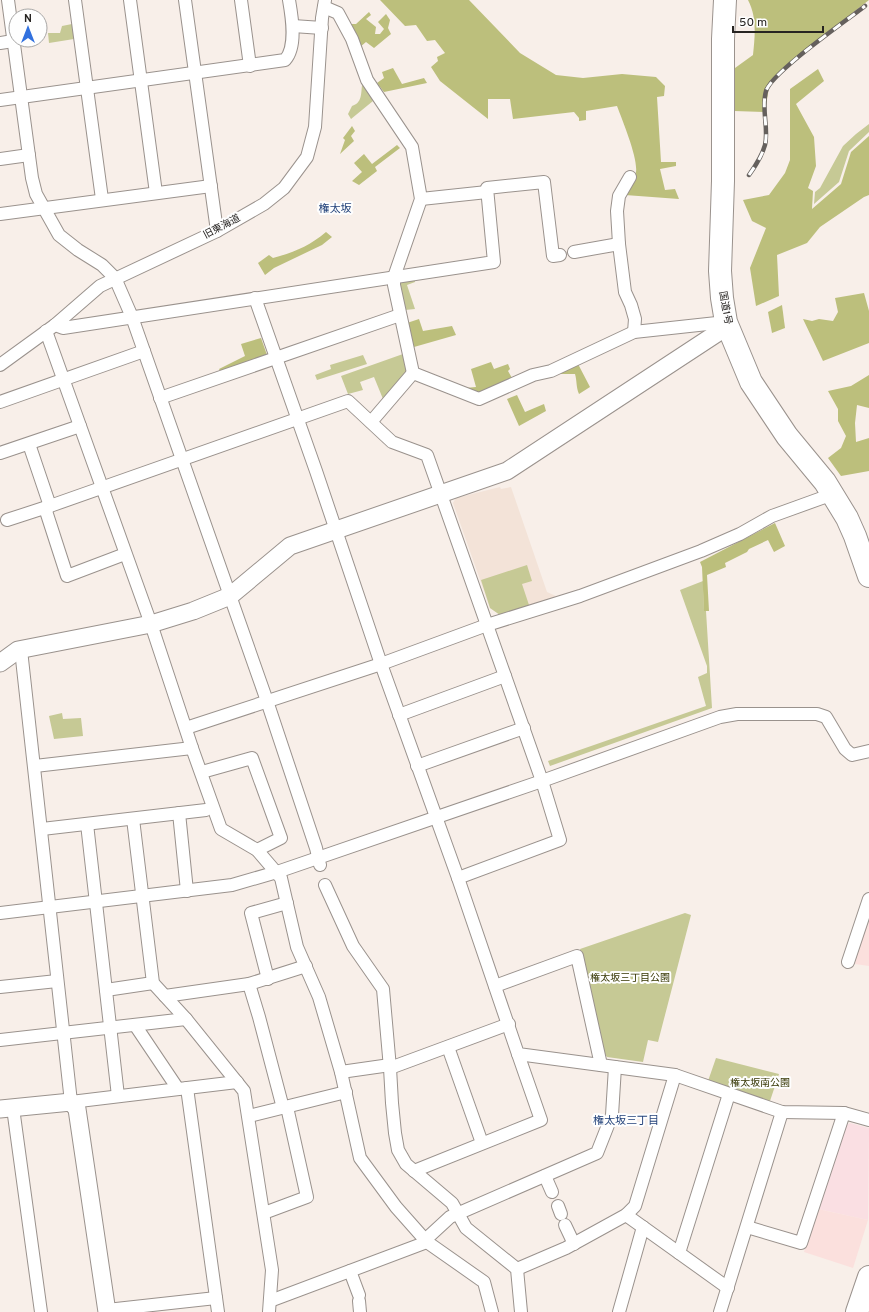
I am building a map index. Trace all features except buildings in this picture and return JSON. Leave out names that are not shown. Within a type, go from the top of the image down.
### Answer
[{"type":"highway","name":"国道1号","points":[[725,0],[723,39],[720,271],[722,298],[727,324],[751,382],[787,436],[825,482],[847,518],[869,576]]},
{"type":"highway","points":[[857,1312],[869,1277]]},
{"type":"street","points":[[75,0],[102,200]]},
{"type":"street","points":[[130,0],[156,193]]},
{"type":"street","points":[[184,0],[217,231]]},
{"type":"street","points":[[241,0],[250,66]]},
{"type":"street","points":[[0,100],[20,96],[195,74],[284,60],[289,55],[293,26],[289,0]]},
{"type":"street","points":[[325,3],[338,12],[352,39],[367,80],[412,147],[421,199],[394,277],[394,285],[413,373]]},
{"type":"street","name":"旧東海道","points":[[0,365],[50,328],[100,286],[217,231],[264,204],[284,188],[307,157],[315,127],[325,3]]},
{"type":"street","points":[[293,26],[322,28]]},
{"type":"street","points":[[14,48],[32,178],[36,194],[59,234],[78,250],[102,265],[115,278],[132,317],[267,702],[319,861]]},
{"type":"street","points":[[0,158],[29,155]]},
{"type":"street","points":[[630,177],[620,196],[617,211],[624,292],[631,304],[635,319],[634,332]]},
{"type":"street","points":[[492,1312],[484,1282],[426,1241],[396,1207],[360,1158],[341,1072],[319,997],[297,947],[281,878],[257,850],[221,829],[209,809],[202,772],[192,748],[151,624],[63,379],[50,328],[63,328],[494,262],[487,188],[544,182],[553,256],[560,255]]},
{"type":"street","points":[[0,214],[211,186]]},
{"type":"street","points":[[421,199],[487,192]]},
{"type":"street","points":[[574,252],[619,244]]},
{"type":"street","points":[[255,298],[381,664],[496,986],[540,1120],[414,1171]]},
{"type":"street","points":[[160,398],[400,315]]},
{"type":"street","points":[[413,373],[478,399],[533,375],[552,371],[634,332],[727,324]]},
{"type":"street","points":[[0,663],[18,650],[151,624],[193,611],[230,596],[290,546],[507,471],[727,324]]},
{"type":"street","points":[[0,402],[144,351]]},
{"type":"street","points":[[371,422],[413,373]]},
{"type":"street","points":[[7,520],[298,420],[348,401],[392,442],[427,455],[524,728],[560,840],[458,878]]},
{"type":"street","points":[[0,453],[80,426]]},
{"type":"street","points":[[29,444],[67,576],[125,554]]},
{"type":"street","points":[[186,728],[381,664],[488,625],[580,596],[690,555],[740,534],[772,516],[833,494]]},
{"type":"street","points":[[22,650],[42,829],[62,1033],[71,1102],[78,1109],[107,1311],[216,1298]]},
{"type":"street","points":[[399,715],[505,676]]},
{"type":"street","points":[[0,913],[232,885],[319,861],[436,817],[542,781],[720,717],[738,714],[817,714],[826,717],[845,749],[852,755],[869,751]]},
{"type":"street","points":[[417,766],[524,728]]},
{"type":"street","points":[[34,766],[192,748]]},
{"type":"street","points":[[202,772],[252,758],[281,838],[257,850]]},
{"type":"street","points":[[42,829],[209,809]]},
{"type":"street","points":[[179,813],[187,891]]},
{"type":"street","points":[[133,819],[153,984],[186,1019],[244,1091],[272,1270],[269,1306],[350,1271],[426,1241],[450,1217],[596,1153],[612,1115],[615,1067]]},
{"type":"street","points":[[87,824],[118,1096]]},
{"type":"street","points":[[325,885],[353,946],[383,989],[393,1118],[398,1150],[406,1164],[452,1203],[466,1228],[517,1270],[521,1312]]},
{"type":"street","points":[[848,962],[869,899]]},
{"type":"street","points":[[268,979],[251,914],[287,903]]},
{"type":"street","points":[[496,986],[576,956],[601,1065]]},
{"type":"street","points":[[165,996],[248,984],[306,966]]},
{"type":"street","points":[[0,987],[57,981]]},
{"type":"street","points":[[106,990],[153,984]]},
{"type":"street","points":[[248,984],[259,1016],[285,1107],[307,1197],[264,1213]]},
{"type":"street","points":[[0,1040],[186,1019]]},
{"type":"street","points":[[341,1072],[390,1066],[448,1047],[509,1024]]},
{"type":"street","points":[[135,1025],[182,1088],[218,1312]]},
{"type":"street","points":[[448,1047],[482,1143]]},
{"type":"street","points":[[518,1054],[674,1075],[782,1112],[844,1113],[869,1120]]},
{"type":"street","points":[[517,1270],[574,1244],[626,1215],[635,1206],[674,1075]]},
{"type":"street","points":[[41,1312],[6,1109],[237,1082]]},
{"type":"street","points":[[249,1116],[346,1092]]},
{"type":"street","points":[[679,1253],[729,1094]]},
{"type":"street","points":[[720,1312],[782,1112]]},
{"type":"street","points":[[747,1227],[801,1243],[844,1113]]},
{"type":"street","points":[[545,1176],[574,1244]]},
{"type":"street","points":[[626,1215],[728,1288]]},
{"type":"street","points":[[619,1312],[643,1227]]},
{"type":"street","points":[[350,1271],[359,1302]]},
{"type":"shaded area","points":[[500,487],[501,489],[511,487],[547,592],[558,597],[500,615],[490,608],[453,503],[456,498]]},
{"type":"shaded area","points":[[869,914],[869,966],[855,964],[857,950]]},
{"type":"shaded area","points":[[850,1123],[869,1128],[868,1220],[818,1209],[845,1126]]},
{"type":"shaded area","points":[[818,1209],[868,1220],[853,1268],[804,1252]]},
{"type":"green space","points":[[380,0],[469,0],[520,53],[556,75],[583,78],[622,74],[656,77],[665,86],[664,96],[657,97],[661,162],[676,162],[676,166],[660,169],[665,190],[675,189],[679,199],[625,195],[632,184],[636,172],[636,166],[630,140],[617,106],[586,111],[586,120],[579,121],[579,118],[574,112],[513,119],[510,99],[488,99],[488,119],[440,81],[431,67],[438,61],[437,57],[445,53],[435,40],[427,41],[416,25],[405,26]]},
{"type":"green space","points":[[748,0],[869,0],[790,62],[770,81],[765,112],[734,111],[735,68],[753,55],[755,34],[754,20]]},
{"type":"green space","points":[[369,12],[371,15],[366,19],[376,27],[375,34],[380,34],[384,29],[378,22],[386,14],[390,20],[388,28],[391,34],[374,48],[366,42],[360,47],[350,24],[356,24]]},
{"type":"green space","points":[[72,24],[74,39],[49,43],[48,33],[60,33],[62,26]]},
{"type":"green space","points":[[393,68],[402,84],[424,78],[427,83],[384,92],[377,83],[384,78],[382,72]]},
{"type":"green space","points":[[818,69],[824,81],[796,104],[814,137],[816,166],[808,188],[813,191],[812,209],[841,184],[851,152],[869,136],[869,195],[820,227],[807,243],[777,255],[779,296],[756,306],[750,268],[766,228],[752,221],[743,200],[769,195],[785,173],[790,160],[790,89]]},
{"type":"green space","points":[[362,85],[365,86],[373,101],[351,119],[348,114],[352,106],[358,103]]},
{"type":"green space","points":[[869,124],[869,132],[849,151],[839,182],[814,204],[815,192],[820,188],[843,146]]},
{"type":"green space","points":[[352,126],[355,131],[351,136],[354,141],[340,154],[345,140],[343,138]]},
{"type":"green space","points":[[397,145],[400,148],[375,167],[377,171],[359,185],[352,181],[362,172],[354,163],[364,154],[372,164]]},
{"type":"green space","points":[[326,232],[332,237],[322,245],[274,268],[265,275],[258,263],[269,255],[273,258],[301,248]]},
{"type":"green space","points":[[415,277],[415,282],[407,285],[415,309],[405,310],[398,286],[402,281]]},
{"type":"green space","points":[[864,293],[869,311],[869,343],[823,361],[803,319],[812,321],[819,319],[833,321],[838,312],[835,298]]},
{"type":"green space","points":[[782,305],[785,328],[772,333],[768,312]]},
{"type":"green space","points":[[419,319],[423,331],[452,326],[456,335],[414,347],[407,323]]},
{"type":"green space","points":[[261,338],[267,355],[221,373],[219,369],[245,356],[241,344]]},
{"type":"green space","points":[[403,354],[409,370],[383,399],[374,377],[360,382],[363,390],[348,394],[341,376]]},
{"type":"green space","points":[[363,355],[367,364],[317,380],[315,375],[331,369],[330,365]]},
{"type":"green space","points":[[491,362],[494,369],[508,364],[510,369],[508,371],[512,378],[478,394],[465,388],[476,387],[471,369]]},
{"type":"green space","points":[[578,364],[590,387],[579,394],[575,374],[559,374]]},
{"type":"green space","points":[[869,375],[869,408],[857,405],[855,423],[856,442],[869,438],[869,471],[841,476],[828,458],[841,448],[846,436],[838,421],[838,409],[828,391],[851,386]]},
{"type":"green space","points":[[517,395],[525,412],[544,404],[546,411],[519,426],[507,399]]},
{"type":"green space","points":[[775,523],[785,546],[774,552],[768,540],[725,563],[726,567],[707,575],[709,611],[704,611],[702,567],[700,562]]},
{"type":"green space","points":[[527,565],[532,581],[522,584],[529,605],[500,615],[490,608],[481,580]]},
{"type":"green space","points":[[703,581],[712,708],[550,766],[548,761],[706,706],[698,677],[707,673],[707,666],[680,590]]},
{"type":"green space","points":[[62,713],[63,719],[81,718],[83,736],[54,739],[49,716]]},
{"type":"green space","name":"権太坂三丁目公園","points":[[685,913],[691,915],[658,1042],[648,1040],[643,1062],[607,1057],[604,1053],[580,949]]},
{"type":"green space","name":"権太坂南公園","points":[[716,1058],[779,1074],[770,1101],[708,1081]]},
{"type":"railway","points":[[749,175],[765,145],[766,132],[764,105],[766,91],[771,83],[795,60],[865,6]]},
{"type":"district","name":"権太坂","points":[[335,209]]},
{"type":"district","name":"権太坂三丁目","points":[[626,1121]]}]
